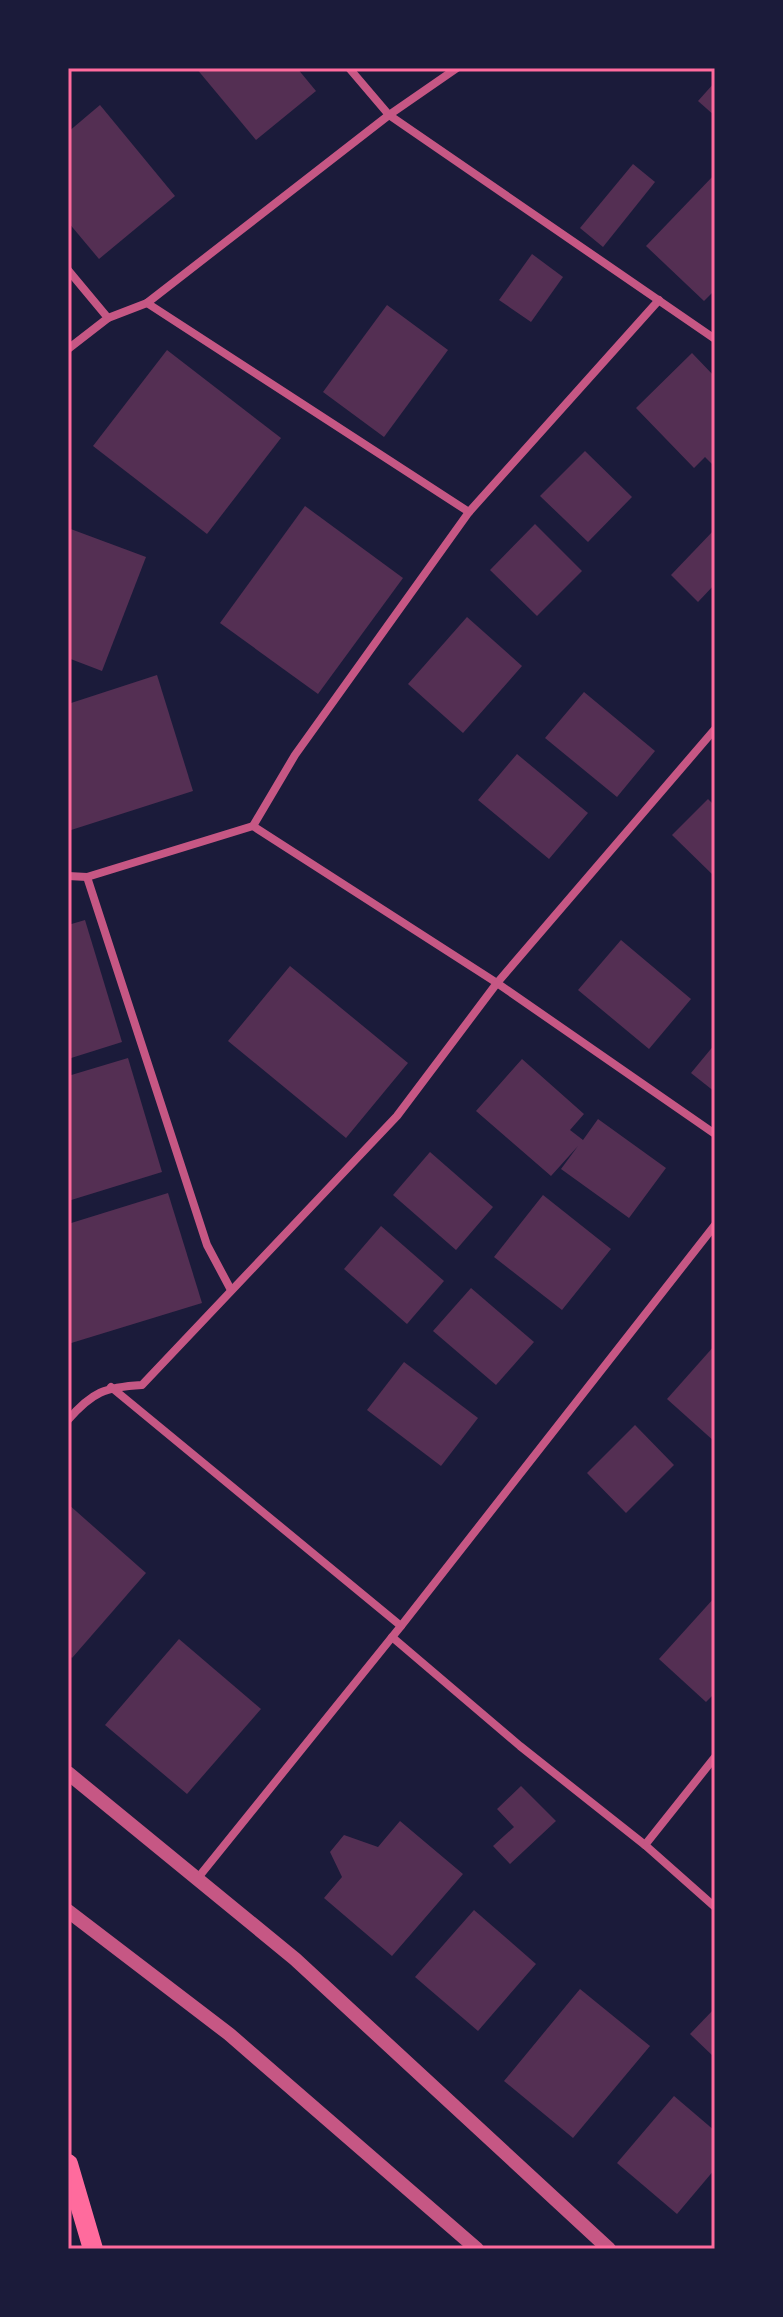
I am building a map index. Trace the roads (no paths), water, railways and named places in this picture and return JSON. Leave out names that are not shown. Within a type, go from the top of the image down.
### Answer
[{"type":"main road","points":[[68,2164],[93,2249]]},
{"type":"street","points":[[349,68],[389,115],[715,339]]},
{"type":"street","points":[[68,349],[108,318],[147,303],[389,115],[457,68]]},
{"type":"street","points":[[68,270],[108,318]]},
{"type":"street","points":[[68,876],[87,877],[253,826],[295,755],[469,512],[659,300]]},
{"type":"street","points":[[147,303],[469,512]]},
{"type":"street","points":[[68,1420],[81,1404],[110,1386],[142,1385],[397,1116],[497,983],[715,729]]},
{"type":"street","points":[[253,826],[497,983],[715,1134]]},
{"type":"street","points":[[87,877],[207,1245],[231,1290]]},
{"type":"street","points":[[197,1879],[401,1626],[715,1225]]},
{"type":"street","points":[[110,1386],[401,1626]]},
{"type":"street","points":[[392,1637],[520,1746],[645,1845],[715,1907]]},
{"type":"street","points":[[645,1845],[715,1757]]},
{"type":"street","points":[[68,1773],[295,1959],[609,2249]]},
{"type":"street","points":[[68,1911],[229,2034],[477,2249]]}]
